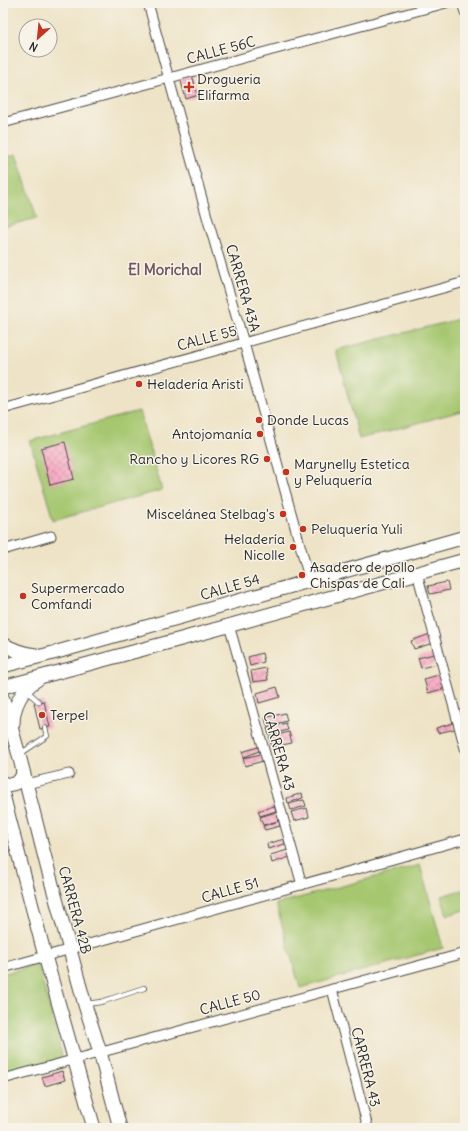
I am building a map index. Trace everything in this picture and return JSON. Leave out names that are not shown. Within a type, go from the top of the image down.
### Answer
[{"type":"main road","name":"CALLE 54","points":[[3,666],[465,537]]},
{"type":"main road","points":[[3,687],[465,560]]},
{"type":"main road","points":[[3,644],[9,648],[33,655],[57,652]]},
{"type":"main road","points":[[13,734],[13,720],[16,707],[21,696],[35,681],[46,675]]},
{"type":"main road","name":"CARRERA 42B","points":[[3,698],[85,1005],[100,1052],[120,1128]]},
{"type":"main road","points":[[3,783],[7,785],[15,784],[21,778],[23,771]]},
{"type":"main road","points":[[3,796],[45,956],[94,1128]]},
{"type":"street","name":"CARRERA 43A","points":[[148,3],[310,581]]},
{"type":"street","name":"CALLE 56C","points":[[3,123],[446,3]]},
{"type":"street","points":[[462,3],[465,12]]},
{"type":"street","name":"CALLE 55","points":[[3,409],[465,282]]},
{"type":"street","points":[[3,550],[51,536]]},
{"type":"street","points":[[417,573],[465,748]]},
{"type":"street","name":"CARRERA 43","points":[[229,625],[302,885]]},
{"type":"street","points":[[26,784],[69,774]]},
{"type":"street","name":"CALLE 51","points":[[3,968],[465,839]]},
{"type":"street","name":"CALLE 50","points":[[3,1079],[465,953]]},
{"type":"street","name":"CARRERA 43","points":[[332,989],[368,1128]]},
{"type":"lane","points":[[25,690],[39,702]]},
{"type":"lane","points":[[19,755],[47,736],[45,728]]},
{"type":"lane","points":[[85,1005],[101,1002],[144,988]]},
{"type":"green space","points":[[16,154],[37,218],[3,227],[3,158]]},
{"type":"green space","points":[[463,318],[465,326],[465,410],[359,439],[336,350]]},
{"type":"green space","points":[[139,411],[162,490],[53,520],[30,441]]},
{"type":"green space","points":[[420,865],[443,948],[300,988],[276,904]]},
{"type":"green space","points":[[465,889],[465,910],[447,915],[441,896]]},
{"type":"green space","points":[[38,964],[63,1059],[3,1075],[3,974]]},
{"type":"building","name":"Drogueria Elifarma","points":[[192,75],[198,95],[186,99],[180,78]]},
{"type":"building","points":[[65,442],[74,479],[50,485],[41,448]]},
{"type":"building","points":[[447,582],[449,590],[430,594],[428,586]]},
{"type":"building","points":[[430,634],[433,643],[414,649],[411,641]]},
{"type":"building","points":[[262,653],[264,662],[250,666],[248,657]]},
{"type":"building","points":[[434,654],[437,664],[421,668],[418,658]]},
{"type":"building","points":[[266,668],[268,680],[253,682],[251,671]]},
{"type":"building","points":[[442,674],[446,688],[428,693],[424,679]]},
{"type":"building","points":[[277,687],[280,697],[259,703],[257,693]]},
{"type":"building","name":"Terpel","points":[[44,701],[50,727],[40,729],[34,703]]},
{"type":"building","points":[[285,713],[287,721],[267,726],[265,718]]},
{"type":"building","points":[[286,723],[288,730],[269,735],[267,728]]},
{"type":"building","points":[[453,723],[455,729],[438,733],[436,728]]},
{"type":"building","points":[[289,732],[292,743],[272,747],[269,737]]},
{"type":"building","points":[[258,747],[259,751],[244,757],[242,752]]},
{"type":"building","points":[[261,754],[263,761],[245,766],[243,758]]},
{"type":"building","points":[[302,793],[303,798],[288,803],[287,798]]},
{"type":"building","points":[[304,800],[306,806],[291,810],[289,804]]},
{"type":"building","points":[[274,806],[276,811],[260,816],[258,811]]},
{"type":"building","points":[[307,808],[309,817],[294,821],[291,812]]},
{"type":"building","points":[[276,812],[278,821],[263,825],[260,817]]},
{"type":"building","points":[[279,821],[280,826],[265,830],[263,826]]},
{"type":"building","points":[[284,839],[285,844],[268,849],[267,844]]},
{"type":"building","points":[[288,850],[290,857],[272,863],[270,855]]},
{"type":"building","points":[[62,1071],[65,1080],[45,1086],[42,1077]]},
{"type":"place","name":"Drogueria Elifarma","points":[[189,87]]},
{"type":"place","name":"Heladería Aristi","points":[[139,384]]},
{"type":"place","name":"Donde Lucas","points":[[259,420]]},
{"type":"place","name":"Antojomanía","points":[[260,434]]},
{"type":"place","name":"Rancho y Licores RG","points":[[267,459]]},
{"type":"place","name":"Marynelly Estetica y Peluquería","points":[[286,472]]},
{"type":"place","name":"Miscelánea Stelbag's","points":[[283,514]]},
{"type":"place","name":"Peluquería Yuli","points":[[303,529]]},
{"type":"place","name":"Heladería Nicolle","points":[[293,547]]},
{"type":"place","name":"Asadero de pollo Chispas de Cali","points":[[302,575]]},
{"type":"place","name":"Supermercado Comfandi","points":[[23,596]]},
{"type":"place","name":"Terpel","points":[[42,715]]},
{"type":"district","name":"El Morichal","points":[[165,269]]}]
